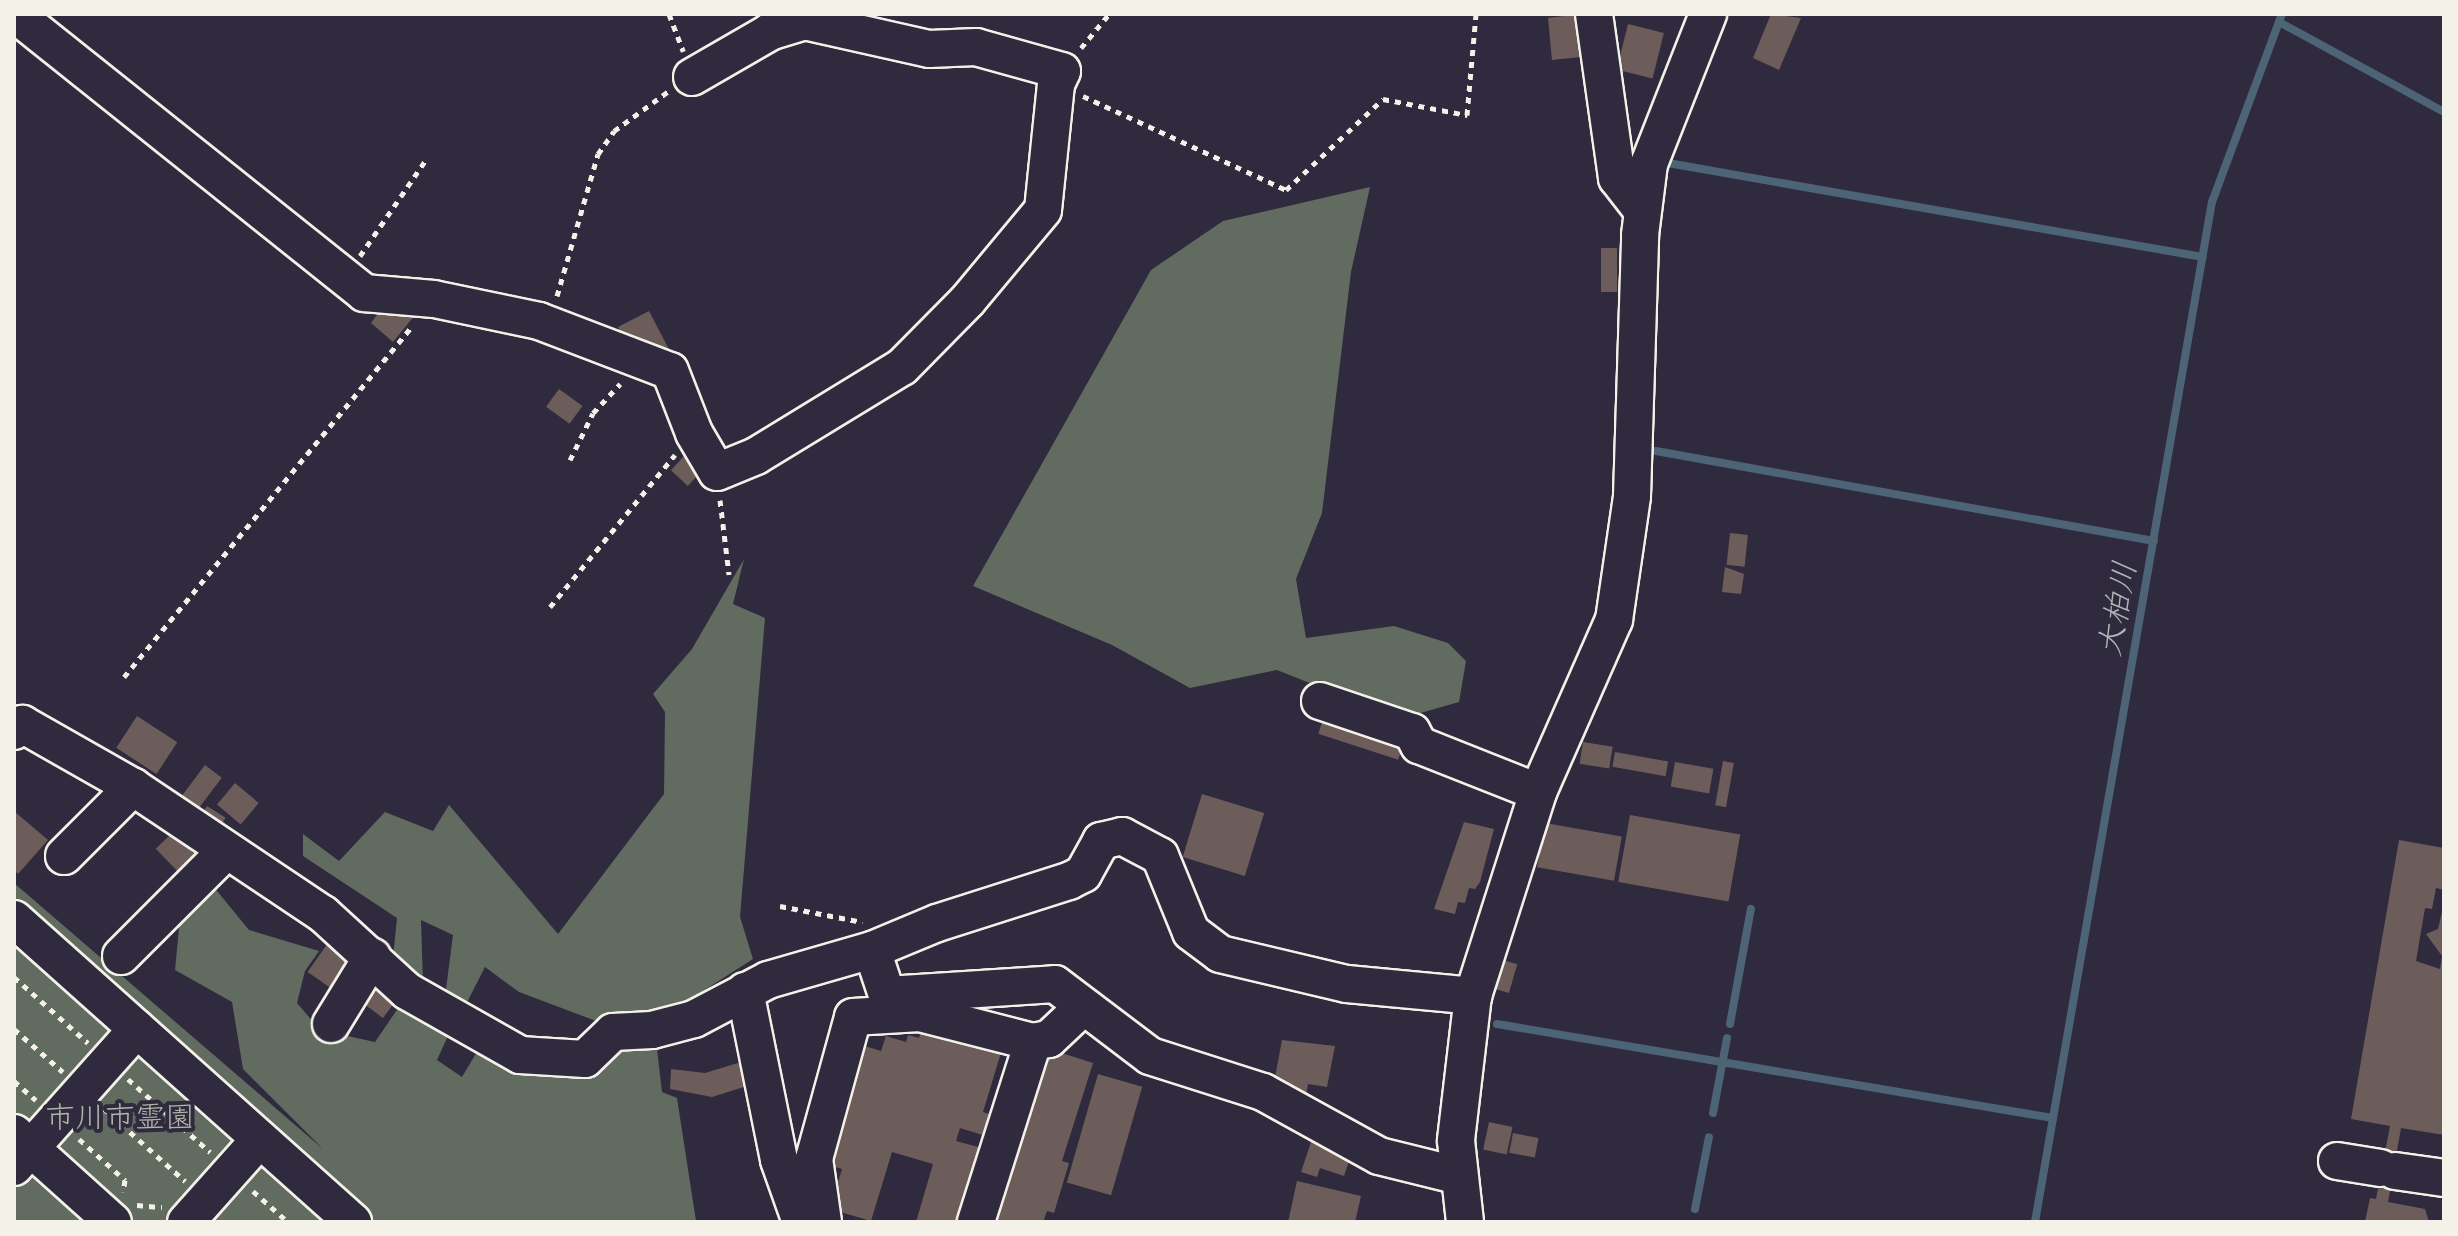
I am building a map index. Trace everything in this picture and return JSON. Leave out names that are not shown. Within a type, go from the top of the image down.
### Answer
[{"type":"street","points":[[15,14],[346,282],[364,293],[434,299],[539,321],[670,371],[694,433],[717,472],[756,456],[902,367],[968,300],[1043,210],[1059,77],[976,47],[929,49],[805,21],[770,32],[692,77]]},
{"type":"street","points":[[1594,14],[1607,135],[1617,178],[1642,210]]},
{"type":"street","points":[[1465,1222],[1456,1175],[1473,996],[1538,792],[1614,620],[1628,542],[1642,210],[1653,152],[1708,14]]},
{"type":"street","points":[[1320,701],[1412,732],[1419,745],[1538,792]]},
{"type":"street","points":[[17,725],[133,787],[225,852],[323,914],[407,991],[520,1055],[577,1061],[613,1032],[652,1030],[694,1019],[745,991],[873,936],[937,923],[1069,881],[1083,874],[1101,841],[1122,836],[1160,856],[1191,932],[1220,954],[1347,984],[1473,996]]},
{"type":"street","points":[[64,856],[133,787]]},
{"type":"street","points":[[121,956],[225,852]]},
{"type":"street","points":[[16,923],[353,1222]]},
{"type":"street","points":[[873,936],[887,995]]},
{"type":"street","points":[[331,1024],[372,957]]},
{"type":"street","points":[[823,1222],[814,1159],[853,1017],[887,995],[1055,984],[1150,1056],[1263,1092],[1379,1156],[1456,1175]]},
{"type":"street","points":[[745,991],[779,1160],[801,1222]]},
{"type":"street","points":[[853,1017],[920,1013],[1033,1042],[1049,1039],[1083,1007]]},
{"type":"street","points":[[113,1222],[20,1149],[83,1090],[137,1029]]},
{"type":"street","points":[[976,1222],[1033,1042]]},
{"type":"street","points":[[196,1211],[260,1139]]},
{"type":"street","points":[[2337,1161],[2444,1178]]},
{"type":"path","points":[[1109,14],[1059,77],[1286,190],[1383,99],[1467,115],[1476,14]]},
{"type":"path","points":[[539,321],[555,302],[564,278],[588,176],[598,154],[614,131],[692,77]]},
{"type":"path","points":[[346,282],[427,158]]},
{"type":"path","points":[[124,677],[434,299]]},
{"type":"path","points":[[570,460],[593,413],[620,389],[626,356]]},
{"type":"path","points":[[550,607],[694,433]]},
{"type":"path","points":[[717,472],[729,574]]},
{"type":"path","points":[[780,906],[873,936]]},
{"type":"path","points":[[14,977],[288,1222]]},
{"type":"path","points":[[14,1029],[83,1090],[196,1211]]},
{"type":"green space","points":[[1370,187],[1351,272],[1322,513],[1296,579],[1306,638],[1394,626],[1448,643],[1466,661],[1459,702],[1417,714],[1385,713],[1277,670],[1190,688],[1112,645],[973,586],[1151,270],[1223,221]]},
{"type":"green space","points":[[744,559],[733,604],[765,618],[740,917],[753,959],[681,1005],[604,1024],[519,992],[485,967],[462,1012],[444,1004],[453,935],[421,920],[423,984],[392,967],[397,918],[303,856],[303,834],[339,861],[385,812],[433,831],[449,805],[558,934],[664,794],[665,712],[653,694],[692,649]]},
{"type":"green space","name":"市川市霊園","points":[[208,880],[249,930],[319,951],[305,971],[297,1003],[320,1030],[375,1042],[405,998],[452,1027],[437,1060],[462,1077],[481,1045],[507,1063],[596,1073],[602,1049],[657,1049],[662,1092],[677,1098],[696,1221],[704,1222],[14,1222],[14,883],[323,1149],[243,1069],[232,1002],[175,970],[181,907]]},
{"type":"building","points":[[1579,14],[1590,56],[1552,60],[1548,18]]},
{"type":"building","points":[[1771,14],[1801,18],[1779,70],[1753,58]]},
{"type":"building","points":[[1628,24],[1664,33],[1653,79],[1617,70]]},
{"type":"building","points":[[1601,248],[1617,248],[1617,292],[1601,292]]},
{"type":"building","points":[[386,303],[415,315],[393,342],[371,323]]},
{"type":"building","points":[[649,311],[676,363],[628,348],[618,327]]},
{"type":"building","points":[[559,389],[582,406],[570,424],[546,407]]},
{"type":"building","points":[[688,452],[705,468],[688,486],[671,470]]},
{"type":"building","points":[[1730,533],[1748,535],[1745,567],[1727,565]]},
{"type":"building","points":[[1725,567],[1744,574],[1741,594],[1722,592]]},
{"type":"building","points":[[1326,710],[1406,736],[1398,760],[1318,734]]},
{"type":"building","points":[[137,716],[177,742],[157,774],[116,748]]},
{"type":"building","points":[[1583,742],[1613,747],[1609,768],[1580,764]]},
{"type":"building","points":[[1615,752],[1668,761],[1666,776],[1612,767]]},
{"type":"building","points":[[1723,761],[1734,763],[1726,807],[1715,805]]},
{"type":"building","points":[[1675,762],[1713,769],[1709,793],[1671,787]]},
{"type":"building","points":[[205,765],[222,778],[195,813],[179,800]]},
{"type":"building","points":[[235,783],[259,803],[241,824],[217,804]]},
{"type":"building","points":[[1202,794],[1264,813],[1245,876],[1183,857]]},
{"type":"building","points":[[207,806],[226,818],[217,831],[199,820]]},
{"type":"building","points":[[14,811],[48,840],[18,874],[14,870]]},
{"type":"building","points":[[1630,815],[1740,834],[1728,901],[1618,882]]},
{"type":"building","points":[[1464,822],[1494,829],[1480,882],[1475,889],[1469,888],[1465,903],[1458,902],[1455,914],[1434,909]]},
{"type":"building","points":[[1545,823],[1622,837],[1614,881],[1537,867]]},
{"type":"building","points":[[173,832],[195,855],[178,872],[156,849]]},
{"type":"building","points":[[2399,840],[2444,848],[2444,890],[2436,888],[2432,909],[2425,908],[2416,961],[2440,969],[2442,956],[2426,934],[2438,929],[2444,903],[2444,1135],[2401,1128],[2388,1202],[2425,1209],[2429,1222],[2365,1222],[2370,1198],[2376,1199],[2390,1126],[2351,1119]]},
{"type":"building","points":[[330,940],[359,960],[336,992],[308,972]]},
{"type":"building","points":[[1499,959],[1517,964],[1509,993],[1491,988]]},
{"type":"building","points":[[373,973],[401,994],[383,1018],[355,997]]},
{"type":"building","points":[[923,1022],[1003,1046],[983,1112],[992,1115],[986,1136],[960,1128],[956,1141],[982,1148],[961,1222],[916,1222],[933,1164],[892,1152],[871,1221],[830,1209],[842,1169],[823,1163],[852,1042],[881,1051],[886,1036],[906,1042],[908,1035],[919,1038]]},
{"type":"building","points":[[1282,1040],[1335,1046],[1327,1087],[1308,1084],[1304,1106],[1273,1088]]},
{"type":"building","points":[[1049,1049],[1093,1063],[1062,1161],[1069,1163],[1054,1213],[1047,1211],[1043,1222],[995,1222]]},
{"type":"building","points":[[741,1062],[747,1086],[712,1097],[670,1089],[671,1069],[705,1073]]},
{"type":"building","points":[[1098,1074],[1142,1087],[1111,1195],[1067,1183]]},
{"type":"building","points":[[1489,1122],[1512,1127],[1507,1154],[1483,1149]]},
{"type":"building","points":[[1513,1133],[1539,1138],[1535,1158],[1509,1153]]},
{"type":"building","points":[[1312,1139],[1352,1152],[1344,1176],[1320,1168],[1317,1177],[1301,1172]]},
{"type":"building","points":[[1297,1181],[1361,1196],[1355,1222],[1288,1222]]},
{"type":"waterway","name":"大柏川","points":[[2035,1222],[2212,202],[2282,14]]},
{"type":"waterway","points":[[2279,22],[2444,112]]},
{"type":"waterway","points":[[1668,163],[2203,257]]},
{"type":"waterway","points":[[1656,451],[2154,541]]},
{"type":"waterway","points":[[1730,1024],[1751,909]]},
{"type":"waterway","points":[[1497,1024],[2053,1118]]},
{"type":"waterway","points":[[1713,1113],[1727,1038]]},
{"type":"waterway","points":[[1695,1209],[1709,1137]]}]
